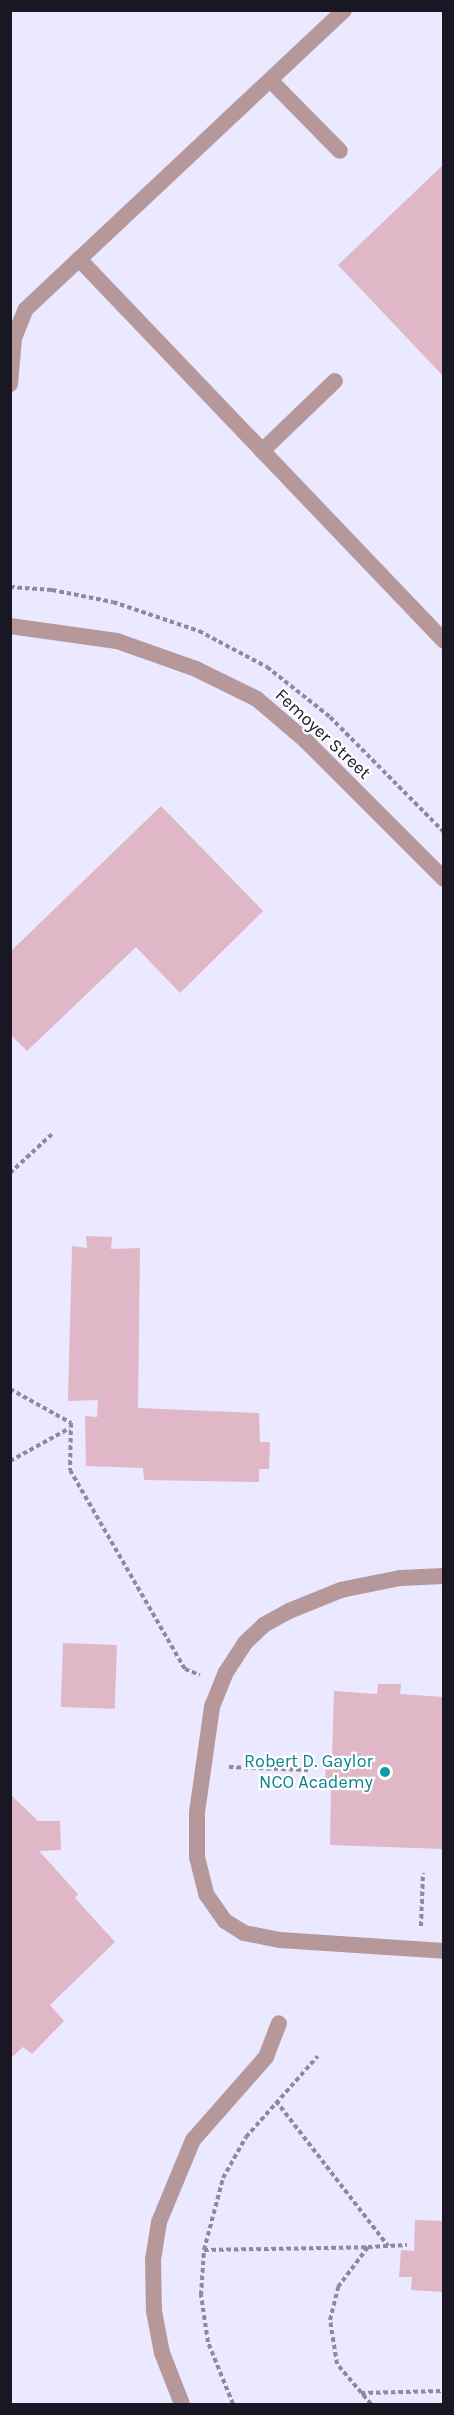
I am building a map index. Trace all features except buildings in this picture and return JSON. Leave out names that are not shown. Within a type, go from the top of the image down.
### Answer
[{"type":"street","points":[[10,384],[18,323],[26,309],[344,10]]},
{"type":"street","points":[[271,81],[340,151]]},
{"type":"street","points":[[79,259],[444,641]]},
{"type":"street","points":[[262,451],[335,381]]},
{"type":"street","name":"Femoyer Street","points":[[10,626],[117,641],[196,669],[257,699],[306,741],[444,879]]},
{"type":"street","points":[[444,1576],[372,1583],[289,1611],[264,1625],[245,1643],[222,1683],[212,1707],[203,1766],[197,1857],[206,1894],[225,1921],[244,1933],[280,1940],[444,1951]]},
{"type":"street","points":[[182,2404],[162,2353],[154,2311],[153,2260],[159,2222],[193,2140],[266,2057],[279,2023]]},
{"type":"path","points":[[10,1173],[52,1134]]},
{"type":"path","points":[[10,1389],[71,1423],[70,1470],[185,1670],[222,1683]]},
{"type":"path","points":[[10,1461],[70,1427]]},
{"type":"path","points":[[203,1766],[309,1770]]},
{"type":"path","points":[[420,1949],[423,1873]]},
{"type":"path","points":[[233,2404],[208,2342],[201,2295],[204,2250],[223,2178],[246,2137],[318,2056]]},
{"type":"path","points":[[276,2101],[388,2246]]},
{"type":"path","points":[[204,2250],[408,2245]]},
{"type":"path","points":[[368,2247],[338,2287],[330,2320],[338,2364],[371,2404]]},
{"type":"path","points":[[361,2393],[444,2391]]},
{"type":"place","name":"Robert D. Gaylor NCO Academy","points":[[385,1772]]}]
